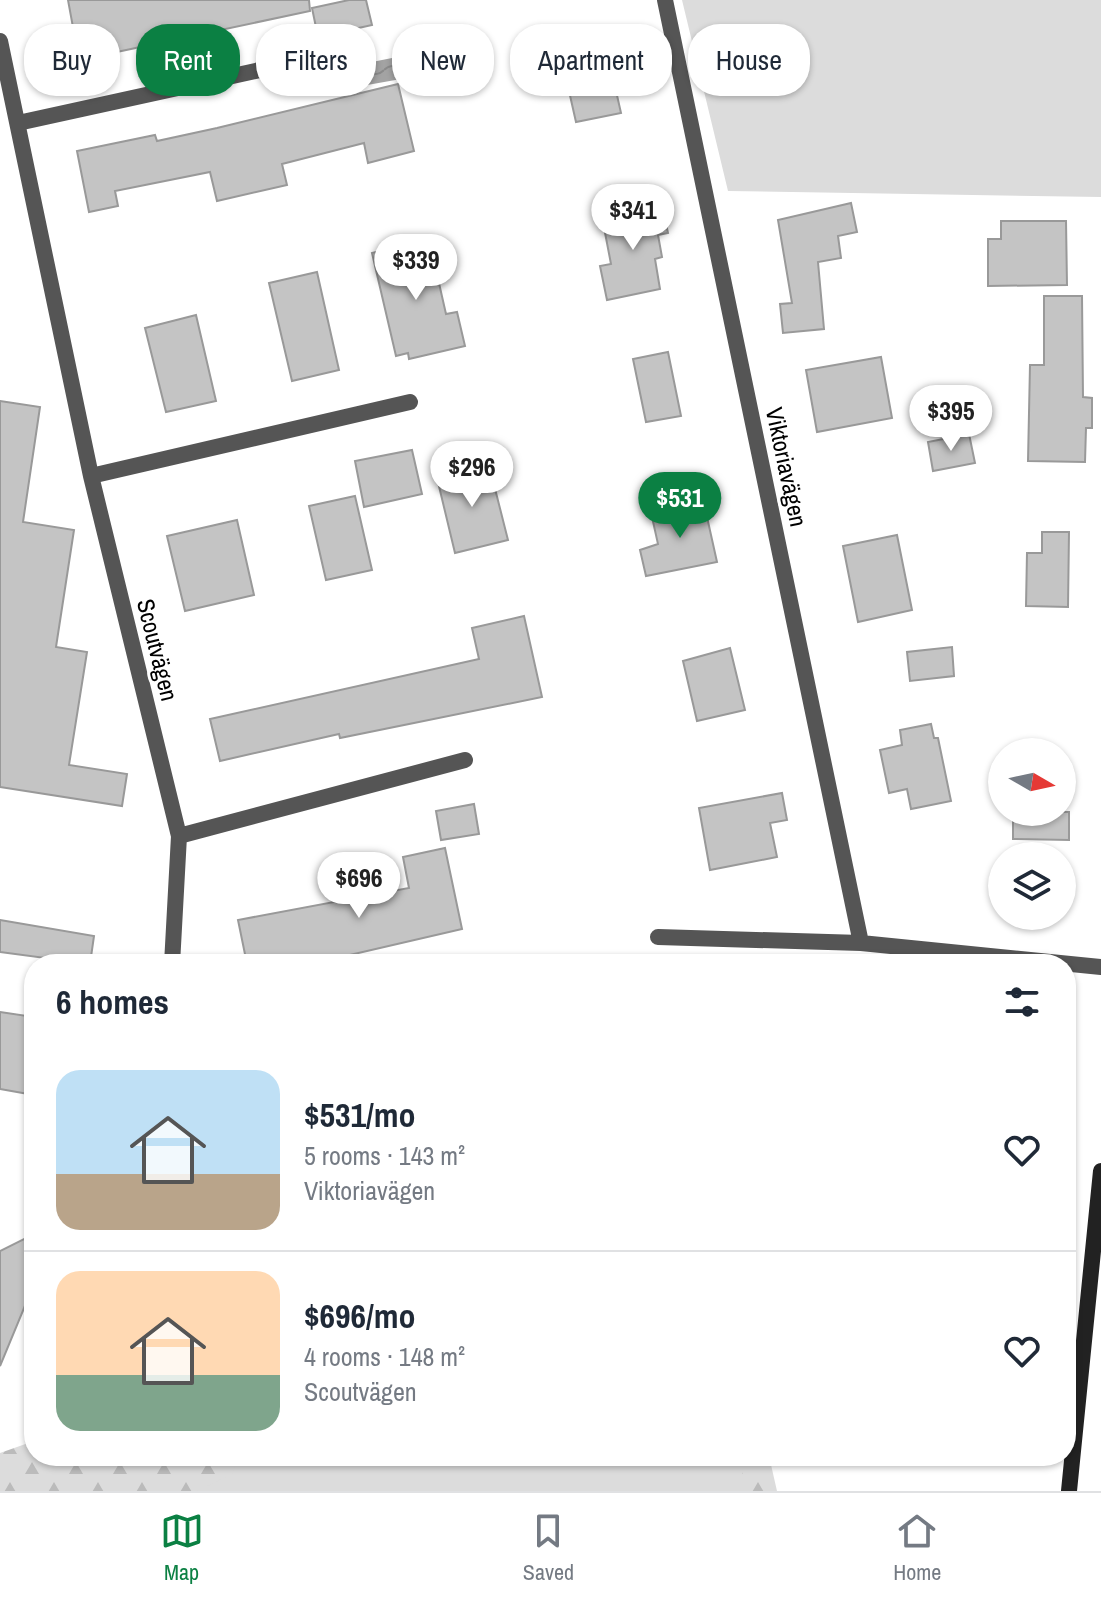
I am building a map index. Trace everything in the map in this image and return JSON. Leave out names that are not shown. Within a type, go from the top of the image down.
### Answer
[{"type":"street","name":"Viktoriavägen","points":[[665,0],[861,943]]},
{"type":"street","name":"Scoutvägen","points":[[0,41],[91,476],[179,836],[173,954]]},
{"type":"street","points":[[18,123],[256,71]]},
{"type":"street","points":[[91,476],[410,402]]},
{"type":"street","points":[[179,836],[465,760]]},
{"type":"street","points":[[658,937],[861,943],[971,954]]},
{"type":"street","points":[[1076,964],[1101,967]]},
{"type":"street","points":[[1076,1425],[1101,1171]]},
{"type":"street","points":[[1069,1491],[1072,1466]]},
{"type":"green space","points":[[682,0],[1101,0],[1101,197],[728,191],[705,96],[810,96],[810,24],[688,25]]},
{"type":"green space","points":[[24,1445],[24,1466],[771,1466],[777,1491],[0,1491],[0,1453]]},
{"type":"green space","points":[[235,1466],[741,1466],[746,1491],[197,1491],[232,1474]]},
{"type":"water","points":[[392,58],[392,81],[376,83],[376,61]]},
{"type":"building","points":[[68,0],[309,0],[310,11],[240,26],[136,24],[136,48],[120,51],[120,24],[72,24]]},
{"type":"building","points":[[349,0],[366,0],[372,24],[315,24],[312,8]]},
{"type":"building","points":[[392,85],[392,96],[401,96],[414,151],[368,163],[364,143],[282,164],[287,185],[217,201],[210,172],[115,191],[118,206],[89,212],[77,151],[155,135],[157,141],[349,96],[376,96],[376,89]]},
{"type":"building","points":[[570,96],[617,96],[621,113],[576,122]]},
{"type":"building","points":[[851,203],[857,232],[838,236],[841,258],[818,262],[824,329],[783,333],[780,304],[792,303],[778,220]]},
{"type":"building","points":[[662,206],[668,233],[658,235],[662,257],[655,259],[660,289],[607,300],[600,266],[611,264],[602,217]]},
{"type":"building","points":[[1001,221],[1066,221],[1067,285],[988,286],[988,239],[1001,239]]},
{"type":"building","points":[[429,239],[446,314],[457,312],[465,346],[409,359],[408,353],[396,356],[372,253]]},
{"type":"building","points":[[317,272],[339,370],[292,381],[269,283]]},
{"type":"building","points":[[1044,296],[1082,296],[1083,397],[1092,398],[1092,428],[1086,428],[1085,462],[1028,461],[1030,365],[1044,365]]},
{"type":"building","points":[[196,315],[216,401],[166,412],[145,328]]},
{"type":"building","points":[[668,352],[681,416],[646,422],[633,359]]},
{"type":"building","points":[[881,357],[892,418],[817,432],[806,370]]},
{"type":"building","points":[[0,401],[40,407],[23,522],[74,530],[56,647],[87,652],[69,765],[127,774],[122,806],[0,787]]},
{"type":"building","points":[[969,434],[975,463],[933,471],[928,442]]},
{"type":"building","points":[[412,450],[422,494],[364,507],[355,461]]},
{"type":"building","points":[[489,465],[508,540],[455,553],[437,478]]},
{"type":"building","points":[[355,496],[372,570],[326,580],[309,506]]},
{"type":"building","points":[[703,499],[717,562],[646,576],[640,550],[658,544],[652,517],[666,514],[665,508]]},
{"type":"building","points":[[237,520],[254,595],[185,611],[167,536]]},
{"type":"building","points":[[1042,532],[1069,532],[1068,607],[1026,606],[1027,553],[1042,553]]},
{"type":"building","points":[[897,535],[912,610],[858,622],[843,546]]},
{"type":"building","points":[[524,616],[542,697],[340,738],[339,734],[220,761],[210,719],[479,659],[472,628]]},
{"type":"building","points":[[952,647],[954,676],[910,681],[907,652]]},
{"type":"building","points":[[730,648],[745,710],[697,721],[683,661]]},
{"type":"building","points":[[931,724],[934,738],[938,738],[951,801],[911,809],[907,789],[889,793],[880,750],[902,745],[900,730]]},
{"type":"building","points":[[782,793],[787,820],[770,823],[777,857],[710,870],[699,808]]},
{"type":"building","points":[[474,804],[479,834],[441,840],[436,811]]},
{"type":"building","points":[[1013,826],[1069,826],[1069,840],[1013,839]]},
{"type":"building","points":[[445,848],[462,929],[354,954],[245,954],[238,920],[409,888],[403,857]]},
{"type":"building","points":[[0,920],[94,936],[91,954],[24,955],[0,952]]},
{"type":"building","points":[[0,1012],[24,1016],[24,1093],[0,1089]]},
{"type":"building","points":[[24,1239],[24,1308],[0,1366],[0,1251]]}]
